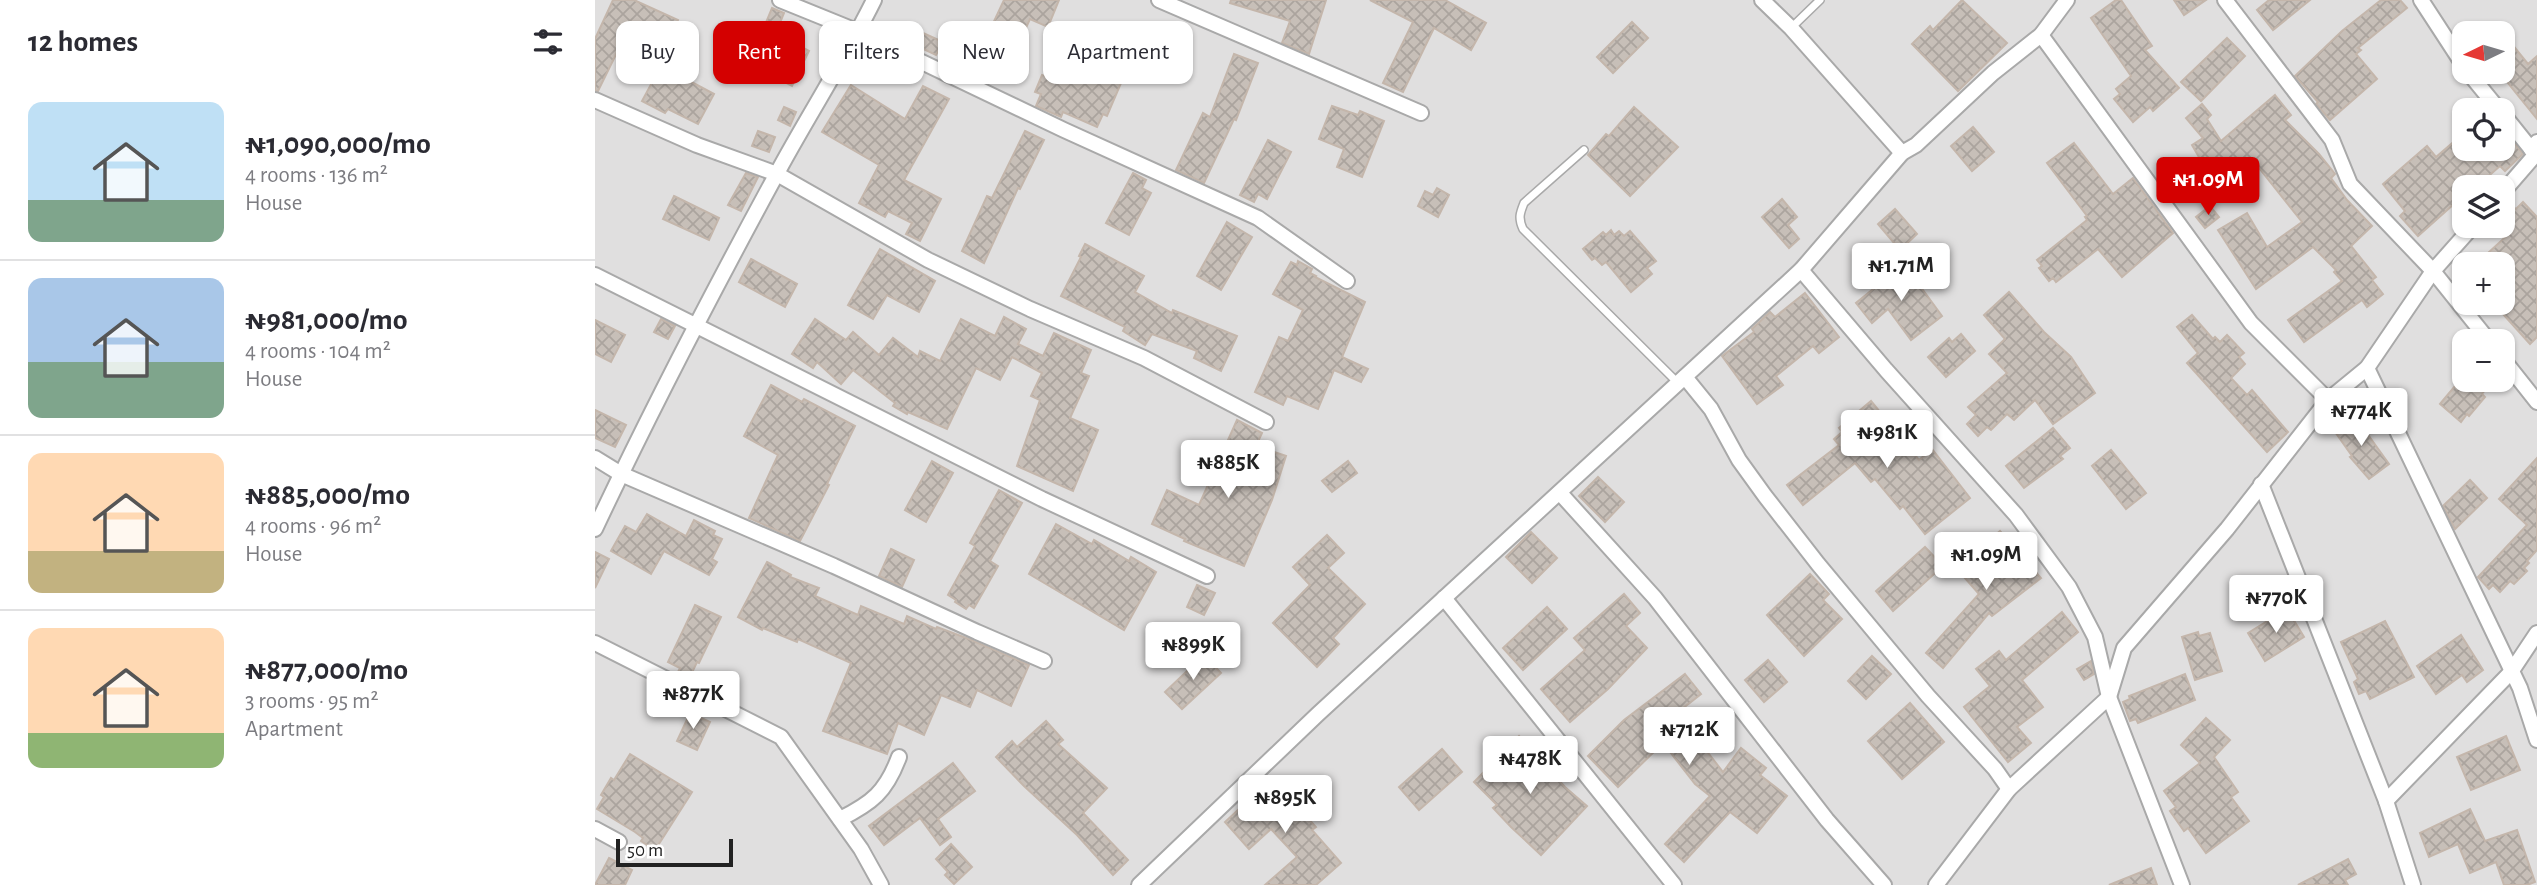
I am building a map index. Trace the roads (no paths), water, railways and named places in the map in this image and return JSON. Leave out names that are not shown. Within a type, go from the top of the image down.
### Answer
[{"type":"street","points":[[780,0],[832,21]]},
{"type":"street","points":[[864,21],[874,0]]},
{"type":"street","points":[[1159,0],[1421,113]]},
{"type":"street","points":[[1762,0],[1791,28],[1902,153]]},
{"type":"street","points":[[1139,885],[1318,714],[1801,270],[1902,153],[1916,145],[1993,73],[2041,35],[2067,0]]},
{"type":"street","points":[[2225,0],[2332,140],[2350,184],[2433,271],[2479,329]]},
{"type":"street","points":[[2421,0],[2452,48]]},
{"type":"street","points":[[2041,35],[2251,323],[2328,400]]},
{"type":"street","points":[[924,63],[1258,218],[1347,281]]},
{"type":"street","points":[[595,529],[696,325],[776,174],[829,84]]},
{"type":"street","points":[[2479,84],[2490,98]]},
{"type":"street","points":[[595,100],[697,145],[776,174],[928,260],[1030,309],[1143,358],[1266,422]]},
{"type":"street","points":[[2515,128],[2535,151],[2515,177]]},
{"type":"street","points":[[1936,885],[2009,789],[2109,697],[2124,648],[2227,529],[2328,400],[2367,368],[2433,271],[2462,238]]},
{"type":"street","points":[[1801,270],[2016,515],[2069,587],[2095,637],[2109,697],[2182,885]]},
{"type":"street","points":[[595,275],[1042,499],[1206,576]]},
{"type":"street","points":[[2367,368],[2521,688],[2537,740]]},
{"type":"street","points":[[2515,374],[2537,402]]},
{"type":"street","points":[[1682,380],[1711,409],[1739,460],[1765,496],[1928,696],[1995,769],[2009,789]]},
{"type":"street","points":[[595,458],[621,474],[1044,661]]},
{"type":"street","points":[[2261,484],[2386,801],[2413,885]]},
{"type":"street","points":[[1560,493],[1655,598],[1827,820],[1884,885]]},
{"type":"street","points":[[1444,598],[1674,885]]},
{"type":"street","points":[[2386,801],[2511,671],[2537,633]]},
{"type":"street","points":[[595,643],[781,737],[861,849],[878,884]]},
{"type":"street","points":[[840,818],[865,807],[882,792],[899,757]]},
{"type":"street","points":[[595,829],[619,842]]},
{"type":"lane","points":[[1791,28],[1820,0]]},
{"type":"lane","points":[[1584,150],[1524,203],[1520,222],[1523,229],[1682,380]]}]
